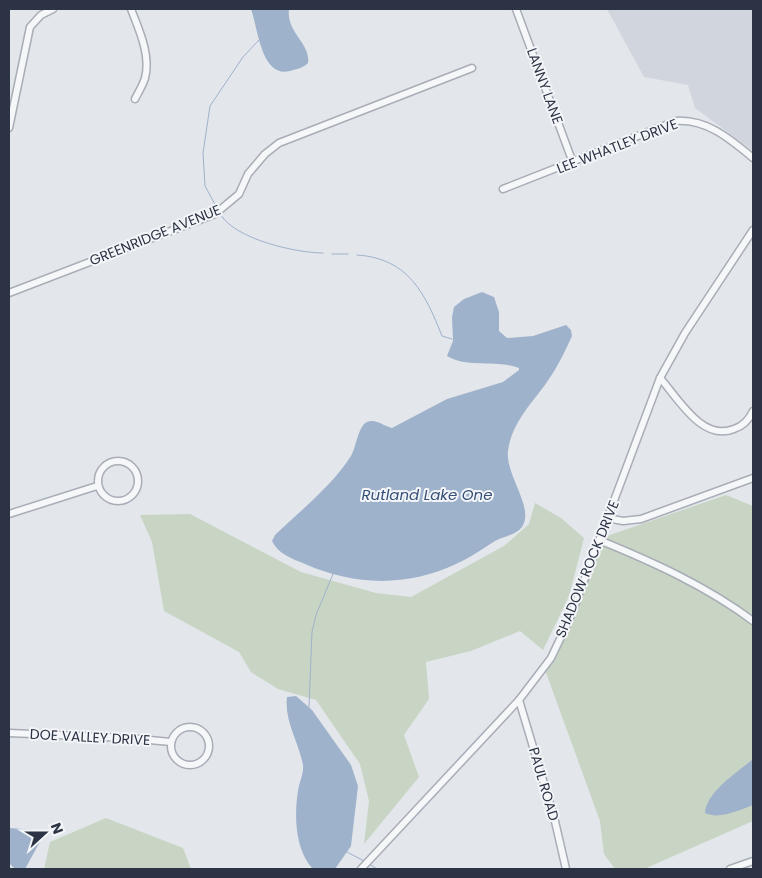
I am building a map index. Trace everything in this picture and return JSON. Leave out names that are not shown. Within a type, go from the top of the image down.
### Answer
[{"type":"street","points":[[9,128],[30,27],[41,15],[54,9]]},
{"type":"street","points":[[131,9],[144,43],[146,62],[145,78],[135,100]]},
{"type":"street","name":"LANNY LANE","points":[[516,9],[573,163]]},
{"type":"street","name":"GREENRIDGE AVENUE","points":[[9,293],[215,214],[240,194],[248,174],[265,154],[279,143],[472,68]]},
{"type":"street","name":"LEE WHATLEY DRIVE","points":[[503,189],[663,126],[687,120],[706,125],[717,131],[753,158]]},
{"type":"street","name":"SHADOW ROCK DRIVE","points":[[362,869],[519,700],[550,658],[570,618],[660,378],[685,333],[753,230]]},
{"type":"street","points":[[660,378],[695,419],[716,432],[738,428],[748,420],[753,411]]},
{"type":"street","points":[[113,461],[127,462],[132,466],[137,478],[134,492],[121,500],[111,500],[97,486],[102,469],[113,461]]},
{"type":"street","points":[[607,518],[635,521],[753,478]]},
{"type":"street","points":[[9,514],[97,486]]},
{"type":"street","points":[[599,540],[662,566],[737,608],[753,621]]},
{"type":"street","name":"PAUL ROAD","points":[[519,700],[554,817],[566,869]]},
{"type":"street","points":[[194,727],[205,734],[208,740],[209,752],[202,762],[188,766],[182,764],[173,755],[171,742],[182,729],[194,727]]},
{"type":"street","name":"DOE VALLEY DRIVE","points":[[9,733],[128,738],[171,742]]},
{"type":"street","points":[[730,869],[753,861]]},
{"type":"shaded area","points":[[607,9],[753,9],[753,151],[695,108],[688,85],[644,77]]},
{"type":"green space","points":[[726,495],[753,506],[753,821],[644,869],[615,869],[604,854],[600,821],[544,667],[562,631],[592,560],[607,536]]},
{"type":"green space","points":[[535,503],[561,518],[584,538],[569,596],[543,650],[520,631],[471,651],[426,662],[429,699],[404,735],[419,777],[364,844],[369,801],[360,764],[316,700],[278,689],[251,672],[239,652],[164,611],[152,542],[140,515],[190,514],[301,572],[376,593],[411,597],[504,546],[529,524]]},
{"type":"green space","points":[[106,818],[183,848],[191,869],[44,869],[50,842]]},
{"type":"water","points":[[251,9],[289,9],[291,25],[306,49],[308,63],[290,71],[280,71],[273,67],[262,50]]},
{"type":"water","name":"Rutland Lake One","points":[[482,292],[494,297],[499,312],[499,331],[507,338],[533,336],[566,325],[571,330],[572,336],[557,367],[519,420],[510,440],[508,460],[525,510],[525,519],[522,527],[517,532],[495,541],[456,564],[437,572],[400,580],[362,580],[343,577],[305,564],[282,553],[272,541],[275,535],[315,498],[343,467],[353,452],[359,432],[364,424],[373,421],[392,428],[447,399],[503,382],[519,370],[519,368],[510,365],[465,362],[447,356],[453,341],[452,317],[454,307],[464,299]]},
{"type":"water","points":[[296,696],[312,710],[351,765],[358,786],[351,846],[335,869],[313,869],[302,852],[299,843],[296,811],[303,765],[290,723],[287,706],[287,697]]},
{"type":"water","points":[[753,759],[753,805],[723,815],[705,813],[711,797],[717,790]]},
{"type":"water","points":[[9,828],[35,830],[42,834],[41,840],[25,869],[15,869],[9,863]]},
{"type":"waterway","points":[[217,208],[205,186],[203,153],[210,106],[243,57],[259,40]]},
{"type":"waterway","points":[[221,215],[228,224],[252,238],[283,247],[323,253]]},
{"type":"waterway","points":[[332,254],[348,254]]},
{"type":"waterway","points":[[357,255],[375,258],[389,263],[402,271],[421,292],[442,336],[452,339]]},
{"type":"waterway","points":[[309,707],[312,632],[316,615],[333,574]]},
{"type":"waterway","points":[[347,852],[364,861]]},
{"type":"waterway","points":[[369,864],[377,869]]}]
